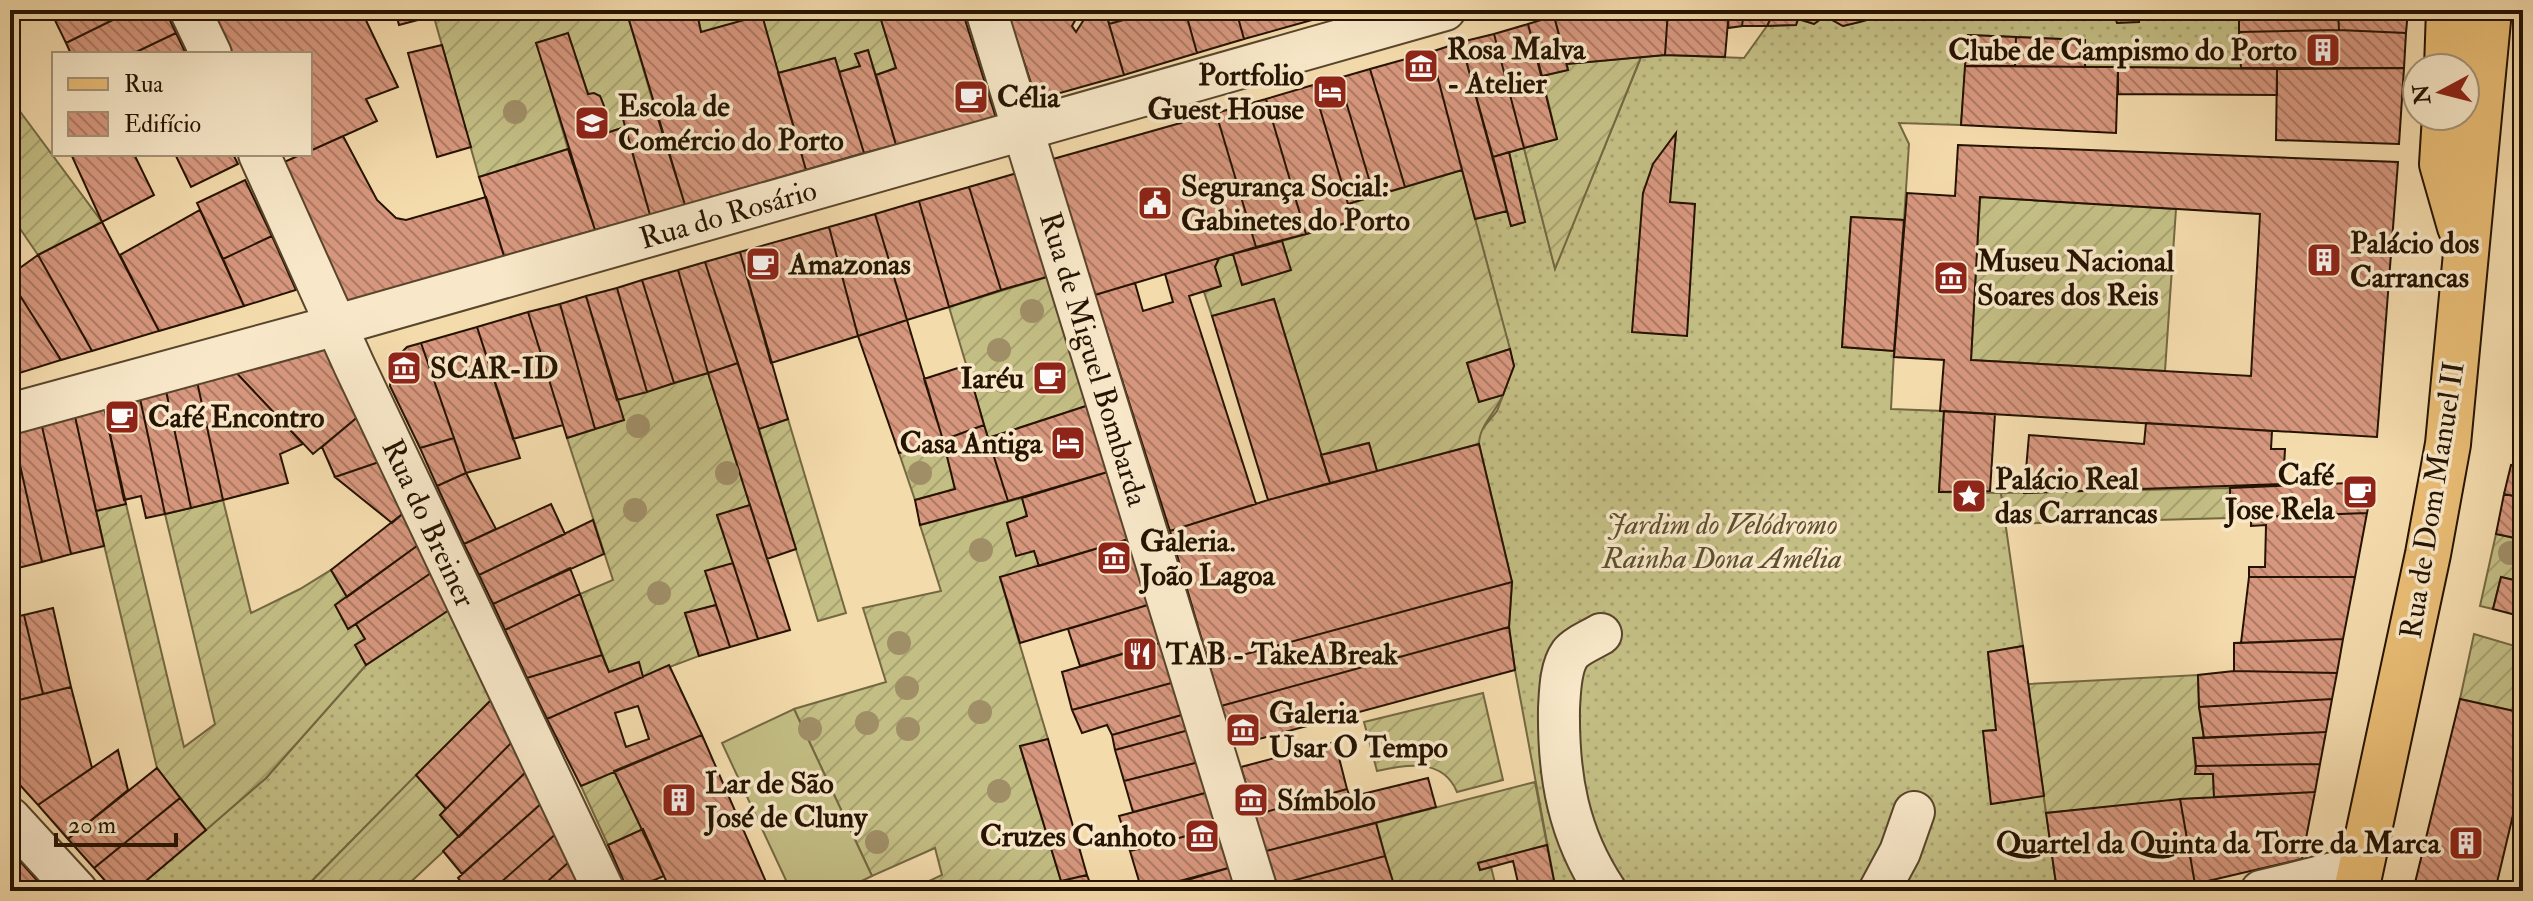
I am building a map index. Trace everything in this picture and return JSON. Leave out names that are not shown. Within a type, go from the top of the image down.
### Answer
[{"type":"main road","points":[[2448,52],[2449,10]]},
{"type":"main road","name":"Rua de Dom Manuel II","points":[[2358,878],[2428,554],[2448,444],[2489,10]]},
{"type":"main road","points":[[2444,132],[2442,164],[2467,250]]},
{"type":"street","points":[[190,10],[210,52]]},
{"type":"street","name":"Rua de Miguel Bombarda","points":[[986,10],[1257,891]]},
{"type":"street","name":"Rua do Rosário","points":[[10,414],[337,325],[1445,10]]},
{"type":"street","name":"Rua do Breiner","points":[[260,156],[604,891]]},
{"type":"street","points":[[1601,634],[1570,654],[1560,686],[1558,754],[1567,807],[1588,863],[1606,891]]},
{"type":"street","points":[[1879,891],[1900,852],[1914,812]]},
{"type":"street","points":[[10,818],[77,891]]},
{"type":"street","points":[[2261,891],[2358,878]]},
{"type":"green space","points":[[432,10],[626,10],[655,109],[624,119],[625,127],[603,134],[602,102],[595,94],[588,94],[568,34],[537,43],[568,149],[479,177]]},
{"type":"green space","points":[[724,10],[878,10],[896,68],[876,75],[868,51],[855,54],[860,66],[839,72],[835,58],[778,73],[701,32],[698,18]]},
{"type":"green space","name":"Jardim do Velódromo Rainha Dona Amélia","points":[[1903,10],[1930,17],[1935,10],[2239,10],[2241,68],[2085,67],[2084,40],[1968,35],[1961,125],[1899,123],[1909,144],[1904,220],[1851,217],[1842,347],[1894,351],[1891,409],[1944,411],[1939,492],[2001,493],[2023,646],[1988,652],[1996,730],[1984,731],[2044,796],[2057,891],[1556,891],[1515,670],[1509,627],[1512,582],[1479,444],[1479,433],[1497,411],[1514,366],[1475,219],[1507,211],[1511,226],[1525,222],[1509,152],[1524,148],[1555,268],[1641,57],[1744,58],[1767,26],[1796,25],[1798,19],[1814,24],[1825,16],[1843,26]]},
{"type":"green space","points":[[1641,57],[1555,269],[1524,148],[1557,139],[1542,76],[1568,70],[1567,64]]},
{"type":"green space","points":[[10,98],[102,222],[38,255],[10,214]]},
{"type":"green space","points":[[1462,170],[1510,349],[1467,363],[1479,401],[1503,395],[1482,431],[1479,444],[1377,471],[1368,443],[1321,455],[1274,299],[1212,316],[1204,292],[1221,286],[1215,267],[1219,258],[1233,254],[1242,285],[1290,270],[1282,241],[1353,221],[1348,204]]},
{"type":"green space","points":[[1980,197],[2176,209],[2165,371],[1971,360]]},
{"type":"green space","points":[[1050,276],[1089,405],[988,438],[949,307]]},
{"type":"green space","points":[[708,373],[750,505],[717,516],[733,563],[716,605],[685,613],[699,656],[643,677],[638,662],[609,672],[580,594],[613,580],[567,438],[623,420],[617,400]]},
{"type":"green space","points":[[788,419],[846,613],[818,621],[759,429]]},
{"type":"green space","points":[[943,440],[955,489],[915,500],[899,453]]},
{"type":"green space","points":[[2230,488],[2230,518],[2006,524],[2001,493]]},
{"type":"green space","points":[[1022,498],[1027,516],[1007,524],[1016,555],[1034,551],[1039,566],[1000,578],[1048,739],[1020,747],[1061,881],[1018,891],[908,891],[942,875],[935,848],[872,876],[794,709],[886,682],[863,608],[941,591],[920,525]]},
{"type":"green space","points":[[223,500],[251,613],[331,570],[347,597],[349,628],[356,624],[365,639],[356,645],[366,665],[266,778],[206,830],[157,768],[96,511],[126,504],[184,747],[215,724],[165,514]]},
{"type":"green space","points":[[2523,504],[2523,582],[2501,577],[2493,609],[2480,606],[2496,534],[2515,538]]},
{"type":"green space","points":[[452,608],[494,697],[302,891],[134,891],[266,778],[366,665]]},
{"type":"green space","points":[[2474,634],[2515,646],[2523,657],[2523,713],[2460,699]]},
{"type":"green space","points":[[2198,675],[2204,738],[2193,738],[2196,773],[2213,774],[2214,797],[2046,813],[2028,684]]},
{"type":"green space","points":[[1483,693],[1503,780],[1457,792],[1443,773],[1423,766],[1377,771],[1364,722]]},
{"type":"green space","points":[[794,709],[872,876],[841,891],[791,891],[722,743]]},
{"type":"green space","points":[[614,771],[643,829],[608,845],[581,786]]},
{"type":"green space","points":[[416,775],[446,809],[440,815],[459,837],[401,891],[302,891]]},
{"type":"green space","points":[[1535,782],[1547,845],[1478,863],[1480,870],[1491,867],[1497,891],[1413,891],[1411,882],[1394,887],[1376,823]]},
{"type":"building","points":[[50,10],[133,10],[66,43]]},
{"type":"building","points":[[133,10],[165,10],[176,33],[136,52],[70,52],[66,43]]},
{"type":"building","points":[[210,10],[361,10],[398,87],[366,99],[377,121],[312,150],[312,52],[230,52]]},
{"type":"building","points":[[395,10],[432,10],[433,16],[399,25]]},
{"type":"building","points":[[626,10],[724,10],[698,18],[701,32],[762,15],[806,170],[685,205]]},
{"type":"building","points":[[878,10],[962,10],[996,118],[896,145],[876,75],[896,68]]},
{"type":"building","points":[[1021,10],[1081,10],[1072,26],[1076,32],[1090,10],[1105,10],[1124,75],[1053,95],[1039,90],[1031,83],[1008,14]]},
{"type":"building","points":[[1105,10],[1160,10],[1109,24]]},
{"type":"building","points":[[1160,10],[1185,10],[1197,53],[1124,75],[1109,24]]},
{"type":"building","points":[[1185,10],[1236,10],[1244,39],[1197,53]]},
{"type":"building","points":[[1236,10],[1336,10],[1337,13],[1244,39]]},
{"type":"building","points":[[1574,10],[1668,10],[1665,55],[1567,64],[1554,16]]},
{"type":"building","points":[[1668,10],[1729,10],[1725,57],[1665,55]]},
{"type":"building","points":[[1729,10],[1744,10],[1742,26],[1728,28]]},
{"type":"building","points":[[1744,10],[1775,10],[1767,26],[1742,26]]},
{"type":"building","points":[[1775,10],[1824,10],[1825,16],[1814,24],[1798,19],[1796,25],[1767,26]]},
{"type":"building","points":[[1824,10],[1857,10],[1860,22],[1843,26],[1825,16]]},
{"type":"building","points":[[1857,10],[1878,10],[1874,18],[1860,22]]},
{"type":"building","points":[[2113,10],[2139,10],[2139,22],[2117,23]]},
{"type":"building","points":[[2274,10],[2338,10],[2339,30],[2239,32],[2239,17],[2274,16]]},
{"type":"building","points":[[2338,10],[2408,10],[2406,33],[2339,30]]},
{"type":"building","points":[[1554,16],[1568,70],[1542,76],[1528,24]]},
{"type":"building","points":[[1528,24],[1557,139],[1524,148],[1494,34]]},
{"type":"building","name":"Clube de Campismo do Porto","points":[[2339,30],[2406,33],[2405,52],[2401,52],[2401,68],[2241,68],[2239,32]]},
{"type":"building","points":[[176,33],[185,52],[136,52]]},
{"type":"building","name":"Escola de Comércio do Porto","points":[[568,33],[588,94],[600,96],[604,106],[603,134],[625,127],[650,215],[595,230],[536,43]]},
{"type":"building","points":[[1494,34],[1524,148],[1493,157],[1461,42]]},
{"type":"building","points":[[1968,35],[2016,37],[2015,66],[1965,66]]},
{"type":"building","points":[[2016,37],[2085,40],[2085,67],[2015,66]]},
{"type":"building","points":[[1461,42],[1507,211],[1475,219],[1431,52]]},
{"type":"building","points":[[442,45],[471,147],[437,157],[408,53]]},
{"type":"building","points":[[868,50],[896,145],[864,153],[839,72],[860,66],[855,54]]},
{"type":"building","points":[[1431,52],[1462,170],[1405,187],[1370,69]]},
{"type":"building","points":[[835,58],[864,153],[806,170],[778,73]]},
{"type":"building","points":[[1965,66],[2118,67],[2116,133],[1961,125]]},
{"type":"building","points":[[2118,67],[2277,69],[2277,95],[2118,94]]},
{"type":"building","points":[[2401,68],[2399,144],[2276,140],[2277,69]]},
{"type":"building","points":[[1370,69],[1405,187],[1374,196],[1339,78]]},
{"type":"building","points":[[1339,78],[1374,196],[1348,204],[1313,85]]},
{"type":"building","points":[[1313,85],[1353,221],[1306,234],[1266,99]]},
{"type":"building","points":[[1266,99],[1306,234],[1256,247],[1216,113]]},
{"type":"building","points":[[655,109],[685,205],[650,215],[623,119]]},
{"type":"building","name":"Segurança Social: Gabinetes do Porto","points":[[1216,113],[1256,247],[1095,295],[1053,159]]},
{"type":"building","points":[[1676,133],[1670,202],[1695,204],[1687,336],[1632,332],[1643,193],[1653,164]]},
{"type":"building","points":[[343,136],[377,200],[396,218],[406,220],[486,197],[504,256],[348,303],[282,163],[298,156],[312,156],[312,150]]},
{"type":"building","name":"Palácio dos Carrancas","points":[[1958,145],[2398,162],[2377,437],[1940,411],[1944,360],[1894,357],[1907,193],[1955,196]],"holes":[[[1980,197],[2260,214],[2251,376],[1971,360]]]},
{"type":"building","points":[[568,149],[595,230],[504,256],[479,177]]},
{"type":"building","points":[[1509,152],[1525,222],[1511,226],[1493,157]]},
{"type":"building","points":[[72,156],[135,156],[154,195],[102,222]]},
{"type":"building","points":[[176,156],[234,156],[238,164],[191,187]]},
{"type":"building","points":[[1017,173],[1050,276],[1001,290],[969,187]]},
{"type":"building","points":[[245,180],[272,236],[223,259],[197,203]]},
{"type":"building","points":[[969,187],[1001,290],[949,307],[919,201]]},
{"type":"building","points":[[919,201],[949,307],[907,320],[875,214]]},
{"type":"building","points":[[200,210],[244,306],[159,331],[120,255]]},
{"type":"building","points":[[875,214],[907,320],[858,336],[829,227]]},
{"type":"building","points":[[1851,217],[1904,220],[1894,351],[1842,347]]},
{"type":"building","points":[[102,222],[159,331],[92,351],[38,255]]},
{"type":"building","points":[[829,227],[858,336],[771,363],[740,252]]},
{"type":"building","points":[[272,236],[296,290],[244,306],[223,259]]},
{"type":"building","points":[[1282,241],[1291,270],[1242,285],[1233,254]]},
{"type":"building","points":[[740,252],[788,419],[759,429],[705,262]]},
{"type":"building","points":[[38,255],[92,351],[61,360],[10,280],[10,275]]},
{"type":"building","points":[[1219,258],[1215,267],[1221,286],[1189,296],[1256,504],[1170,531],[1095,295],[1135,283],[1143,311],[1173,302],[1165,274]]},
{"type":"building","points":[[705,262],[738,363],[708,373],[678,270]]},
{"type":"building","points":[[678,270],[708,373],[674,383],[642,280]]},
{"type":"building","points":[[10,280],[61,360],[10,376]]},
{"type":"building","points":[[642,280],[674,383],[647,392],[617,288]]},
{"type":"building","points":[[617,288],[647,392],[617,400],[586,296]]},
{"type":"building","points":[[586,296],[624,420],[595,429],[560,304]]},
{"type":"building","points":[[1274,299],[1330,483],[1268,500],[1212,316]]},
{"type":"building","points":[[560,304],[595,429],[567,438],[528,312]]},
{"type":"building","points":[[528,312],[563,425],[513,439],[477,327]]},
{"type":"building","points":[[907,320],[943,440],[899,453],[858,336]]},
{"type":"building","points":[[477,327],[520,458],[466,473],[421,343]]},
{"type":"building","points":[[325,340],[360,415],[313,454],[231,367]]},
{"type":"building","points":[[421,343],[454,438],[420,448],[390,386],[391,373],[400,354],[407,347]]},
{"type":"building","points":[[1510,349],[1514,366],[1503,395],[1479,402],[1467,363]]},
{"type":"building","points":[[738,363],[796,549],[767,559],[708,373]]},
{"type":"building","points":[[967,365],[984,425],[943,440],[924,379]]},
{"type":"building","points":[[231,367],[303,444],[280,454],[288,483],[223,500],[196,377]]},
{"type":"building","points":[[196,377],[223,500],[191,508],[165,386]]},
{"type":"building","points":[[165,386],[191,508],[165,514],[139,394]]},
{"type":"building","points":[[139,394],[165,514],[146,518],[141,496],[124,500],[103,403]]},
{"type":"building","points":[[103,403],[126,504],[96,511],[74,412]]},
{"type":"building","points":[[1089,405],[1111,471],[1008,501],[988,438]]},
{"type":"building","points":[[1944,411],[1995,414],[1990,491],[1939,492]]},
{"type":"building","points":[[74,412],[104,546],[71,554],[41,422]]},
{"type":"building","points":[[360,415],[382,461],[335,477],[322,447]]},
{"type":"building","points":[[41,422],[71,554],[42,562],[12,430]]},
{"type":"building","points":[[2146,423],[2272,431],[2271,449],[2285,449],[2283,484],[2024,493],[2029,435],[2144,444]]},
{"type":"building","points":[[984,425],[1008,501],[920,525],[915,500],[955,489],[943,440]]},
{"type":"building","points":[[10,430],[42,562],[14,569],[10,550]]},
{"type":"building","points":[[454,438],[466,473],[437,486],[420,448]]},
{"type":"building","points":[[1369,443],[1377,471],[1330,483],[1321,455]]},
{"type":"building","points":[[1479,444],[1512,582],[1209,664],[1170,531],[1268,500]]},
{"type":"building","points":[[382,461],[406,511],[392,523],[335,477]]},
{"type":"building","points":[[2511,465],[2523,468],[2523,498],[2504,494]]},
{"type":"building","points":[[1111,471],[1132,538],[1039,566],[1034,551],[1016,556],[1007,523],[1027,516],[1022,498]]},
{"type":"building","points":[[466,473],[496,529],[464,544],[437,486]]},
{"type":"building","points":[[2373,482],[2367,513],[2230,518],[2230,488]]},
{"type":"building","points":[[2504,494],[2523,498],[2515,538],[2496,534]]},
{"type":"building","points":[[551,504],[565,534],[479,575],[464,544]]},
{"type":"building","points":[[750,505],[790,630],[758,639],[717,515]]},
{"type":"building","points":[[406,511],[421,543],[347,597],[331,570]]},
{"type":"building","points":[[2367,513],[2355,577],[2249,577],[2249,567],[2265,567],[2266,525],[2251,526],[2251,517]]},
{"type":"building","points":[[593,520],[604,554],[493,604],[479,575]]},
{"type":"building","points":[[1132,538],[1151,604],[1020,643],[1000,577]]},
{"type":"building","points":[[421,543],[434,571],[348,629],[335,605]]},
{"type":"building","points":[[733,563],[758,639],[730,647],[705,571]]},
{"type":"building","points":[[570,568],[580,594],[505,630],[493,604]]},
{"type":"building","points":[[434,571],[452,608],[366,665],[355,645],[365,639],[356,624]]},
{"type":"building","points":[[2249,577],[2355,577],[2343,639],[2241,643]]},
{"type":"building","points":[[2501,577],[2523,582],[2523,617],[2493,609]]},
{"type":"building","points":[[1512,582],[1509,627],[1221,706],[1209,664]]},
{"type":"building","points":[[580,594],[602,655],[527,678],[505,630]]},
{"type":"building","points":[[1151,604],[1163,642],[1080,666],[1068,629]]},
{"type":"building","points":[[716,605],[730,647],[699,656],[685,613]]},
{"type":"building","points":[[53,608],[71,687],[43,694],[24,615]]},
{"type":"building","points":[[24,615],[43,694],[11,702],[10,618]]},
{"type":"building","points":[[1509,627],[1515,670],[1233,746],[1221,706]]},
{"type":"building","points":[[2343,639],[2337,673],[2234,671],[2234,643]]},
{"type":"building","points":[[1163,642],[1175,682],[1072,710],[1062,672]]},
{"type":"building","points":[[2023,646],[2044,796],[1991,804],[1983,731],[1996,730],[1988,652]]},
{"type":"building","points":[[602,655],[609,672],[639,662],[643,677],[547,719],[527,678]]},
{"type":"building","points":[[669,665],[702,735],[581,786],[547,719]],"holes":[[[638,706],[649,739],[626,747],[615,713]]]},
{"type":"building","points":[[2234,671],[2337,673],[2332,699],[2199,707],[2198,675]]},
{"type":"building","points":[[1175,682],[1185,714],[1112,735],[1107,725],[1082,733],[1072,710]]},
{"type":"building","points":[[71,687],[92,768],[38,805],[10,774],[10,745],[20,739],[11,702]]},
{"type":"building","points":[[494,697],[514,740],[446,809],[416,775]]},
{"type":"building","points":[[10,699],[20,739],[10,745]]},
{"type":"building","points":[[2332,699],[2326,732],[2204,738],[2199,707]]},
{"type":"building","name":"Quartel da Quinta da Torre da Marca","points":[[2460,699],[2523,713],[2523,795],[2518,794],[2495,891],[2413,891]]},
{"type":"building","points":[[1185,714],[1189,730],[1115,750],[1112,735]]},
{"type":"building","points":[[1189,730],[1199,762],[1124,781],[1115,750]]},
{"type":"building","points":[[2326,732],[2320,764],[2196,766],[2193,738]]},
{"type":"building","name":"Lar de São José de Cluny","points":[[702,735],[770,891],[671,891],[614,771]]},
{"type":"building","points":[[1048,739],[1087,875],[1061,881],[1020,746]]},
{"type":"building","points":[[514,740],[528,770],[459,837],[440,815]]},
{"type":"building","points":[[1335,742],[1347,789],[1255,815],[1241,767]]},
{"type":"building","points":[[118,750],[128,790],[68,839],[38,805]]},
{"type":"building","points":[[1199,762],[1209,792],[1133,812],[1124,781]]},
{"type":"building","points":[[2320,764],[2315,792],[2214,797],[2213,774],[2195,774],[2196,766]]},
{"type":"building","points":[[157,768],[180,798],[94,868],[68,839]]},
{"type":"building","points":[[528,770],[543,802],[462,874],[443,851]]},
{"type":"building","points":[[1428,778],[1436,807],[1266,851],[1255,815],[1347,789],[1350,797]]},
{"type":"building","points":[[1209,792],[1220,827],[1130,851],[1119,816]]},
{"type":"building","points":[[2315,792],[2302,859],[2195,884],[2180,799]]},
{"type":"building","points":[[180,798],[206,830],[134,891],[114,891],[94,868]]},
{"type":"building","points":[[2180,799],[2195,884],[2169,891],[2057,891],[2046,813]]},
{"type":"building","points":[[543,802],[558,832],[491,891],[468,891],[458,878]]},
{"type":"building","points":[[1376,823],[1385,856],[1277,885],[1266,851]]},
{"type":"building","points":[[1220,827],[1232,867],[1142,891],[1130,851]]},
{"type":"building","points":[[643,829],[664,876],[628,891],[608,845]]},
{"type":"building","points":[[558,832],[571,860],[537,891],[491,891]]},
{"type":"building","points":[[1547,845],[1556,891],[1520,891],[1513,861],[1480,870],[1478,863]]},
{"type":"building","points":[[1385,856],[1396,891],[1279,891],[1277,885]]},
{"type":"building","points":[[18,859],[42,886],[36,891],[10,891],[10,866]]},
{"type":"building","points":[[571,860],[582,891],[537,891]]},
{"type":"building","points":[[1232,867],[1238,888],[1227,891],[1149,891]]},
{"type":"building","points":[[1087,875],[1093,891],[1018,891],[1061,881]]},
{"type":"place","name":"Clube de Campismo do Porto","points":[[2323,50]]},
{"type":"place","name":"Rosa Malva - Atelier","points":[[1421,66]]},
{"type":"place","name":"Portfolio Guest House","points":[[1330,92]]},
{"type":"place","name":"Célia","points":[[971,97]]},
{"type":"place","name":"Escola de Comércio do Porto","points":[[592,123]]},
{"type":"place","name":"Segurança Social: Gabinetes do Porto","points":[[1155,203]]},
{"type":"place","name":"Palácio dos Carrancas","points":[[2324,260]]},
{"type":"place","name":"Amazonas","points":[[763,264]]},
{"type":"place","name":"Museu Nacional Soares dos Reis","points":[[1951,278]]},
{"type":"place","name":"SCAR-ID","points":[[404,368]]},
{"type":"place","name":"Iaréu","points":[[1050,378]]},
{"type":"place","name":"Café Encontro","points":[[122,417]]},
{"type":"place","name":"Casa Antiga","points":[[1068,443]]},
{"type":"place","name":"Café Jose Rela","points":[[2360,492]]},
{"type":"place","name":"Palácio Real das Carrancas","points":[[1969,496]]},
{"type":"place","name":"Galeria. João Lagoa","points":[[1114,558]]},
{"type":"place","name":"TAB - TakeABreak","points":[[1140,654]]},
{"type":"place","name":"Galeria Usar O Tempo","points":[[1243,730]]},
{"type":"place","name":"Lar de São José de Cluny","points":[[679,800]]},
{"type":"place","name":"Símbolo","points":[[1251,800]]},
{"type":"place","name":"Cruzes Canhoto","points":[[1202,836]]},
{"type":"place","name":"Quartel da Quinta da Torre da Marca","points":[[2466,843]]}]
